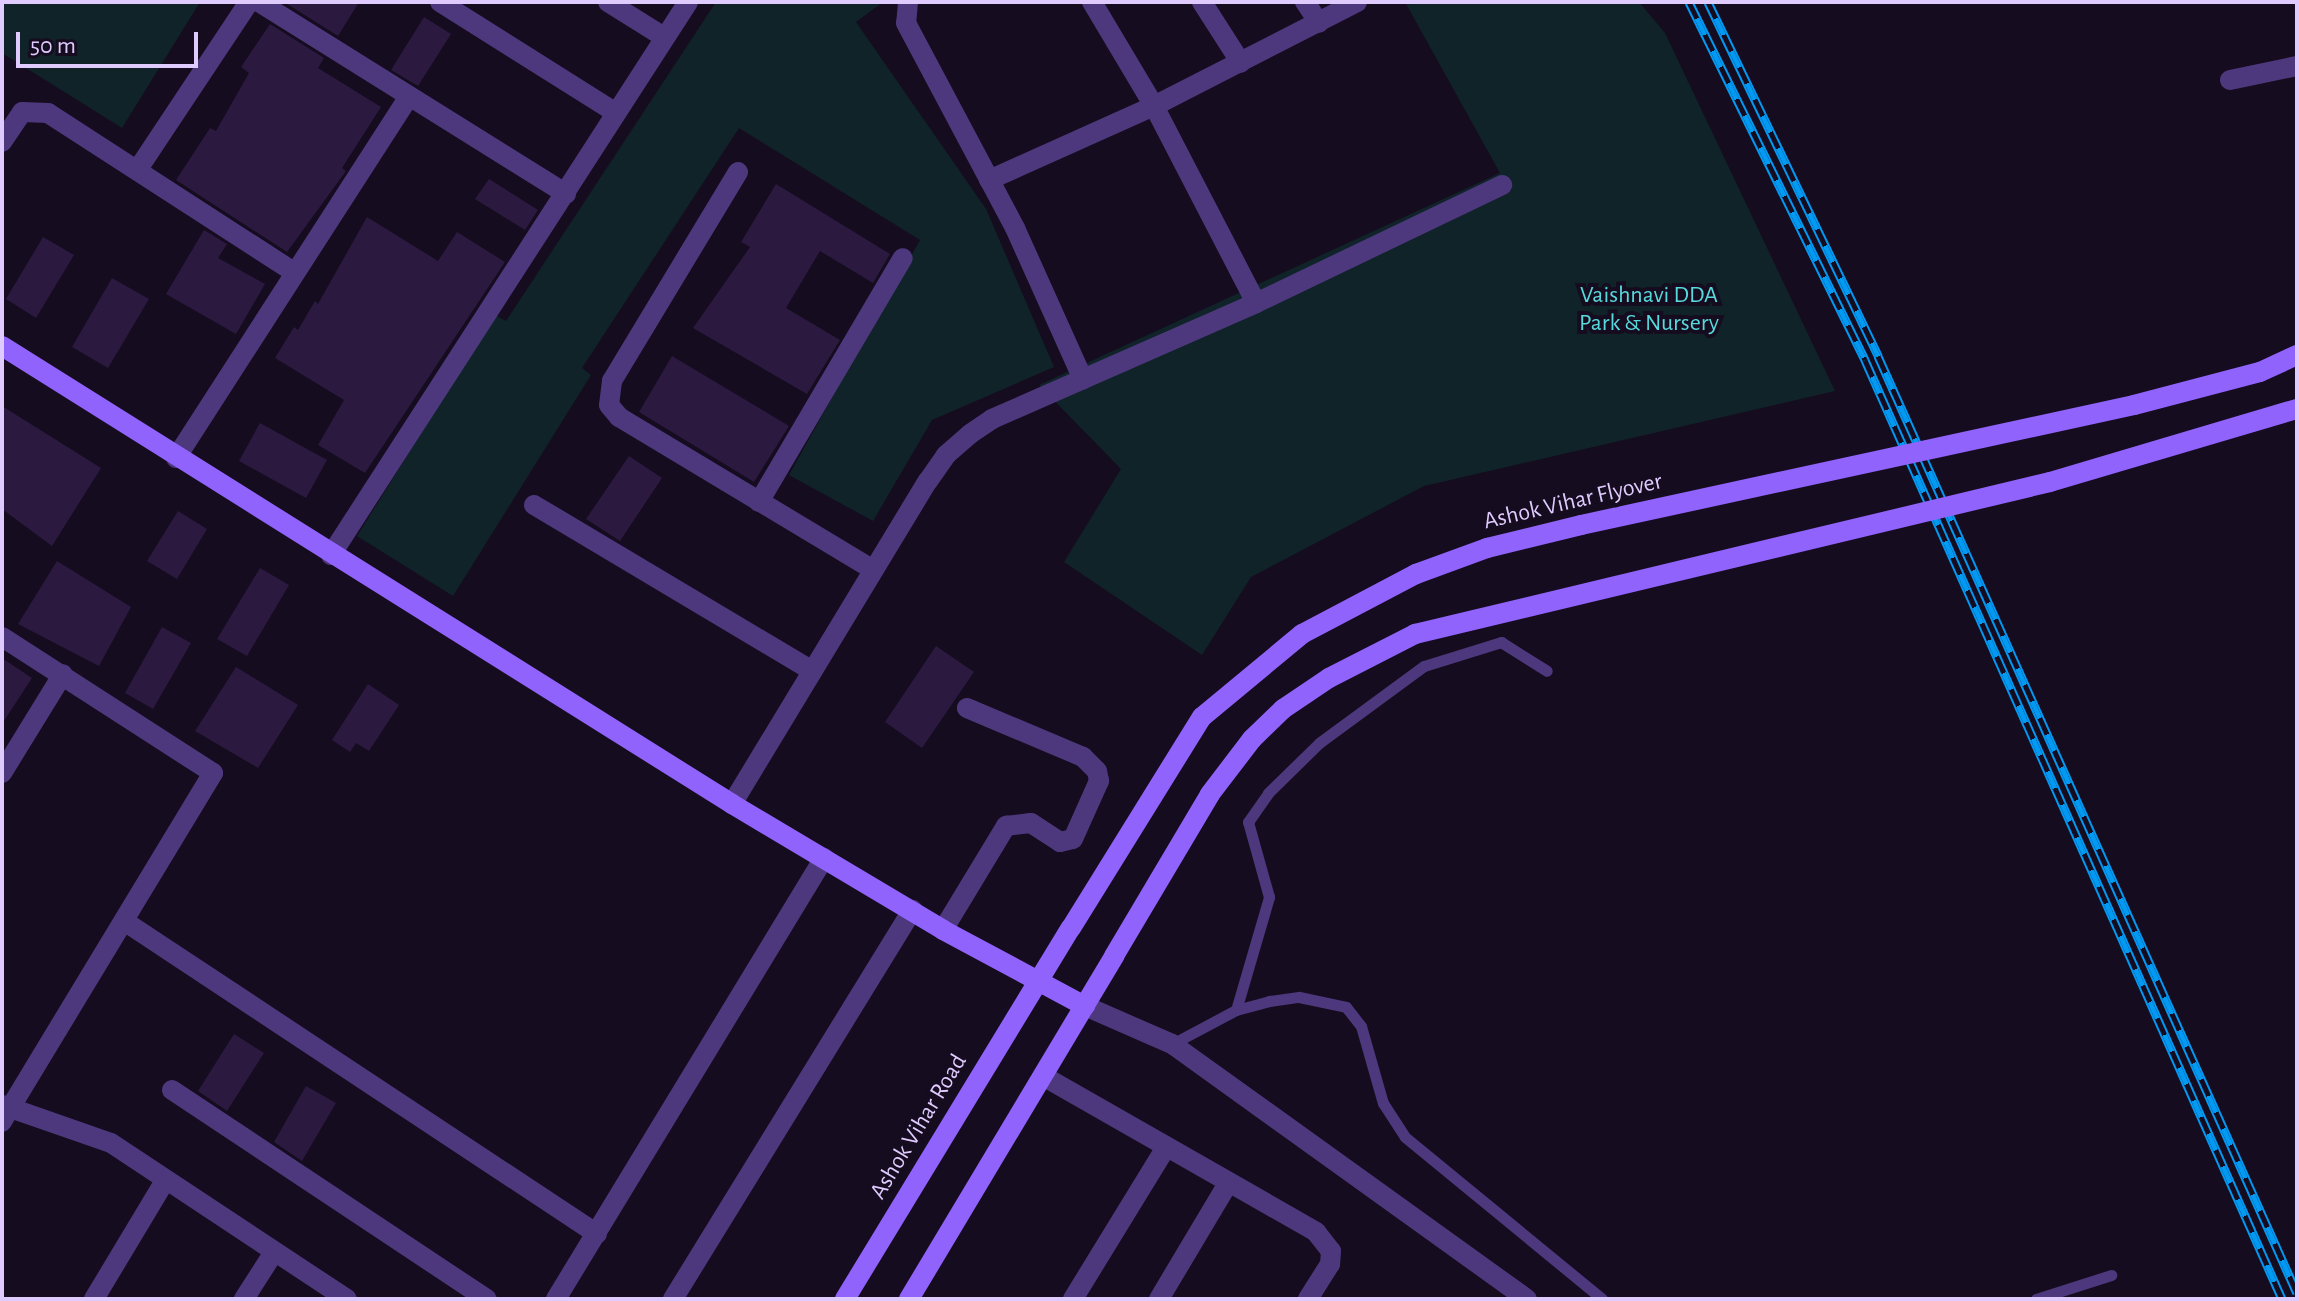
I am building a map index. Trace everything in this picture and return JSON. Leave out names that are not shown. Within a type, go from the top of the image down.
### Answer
[{"type":"main road","points":[[2,346],[732,804],[943,930],[1085,1006]]},
{"type":"main road","name":"Ashok Vihar Flyover","points":[[1038,981],[1202,717],[1302,634],[1416,574],[1487,548],[1581,525],[2134,405],[2260,372],[2297,355]]},
{"type":"main road","points":[[909,1299],[1210,794],[1252,739],[1283,709],[1329,678],[1415,634],[2050,482],[2297,409]]},
{"type":"main road","name":"Ashok Vihar Road","points":[[845,1299],[1038,981]]},
{"type":"street","points":[[138,169],[249,2]]},
{"type":"street","points":[[259,2],[566,194]]},
{"type":"street","points":[[440,2],[616,113]]},
{"type":"street","points":[[608,2],[664,37]]},
{"type":"street","points":[[331,555],[688,2]]},
{"type":"street","points":[[908,2],[906,23],[989,180],[1083,379]]},
{"type":"street","points":[[1092,2],[1154,106],[1256,303]]},
{"type":"street","points":[[1202,2],[1241,63]]},
{"type":"street","points":[[1305,2],[1319,23]]},
{"type":"street","points":[[989,180],[1154,106],[1357,2]]},
{"type":"street","points":[[2230,80],[2297,66]]},
{"type":"street","points":[[176,458],[408,98]]},
{"type":"street","points":[[2,142],[22,112],[35,110],[138,169],[295,273]]},
{"type":"street","points":[[738,172],[607,395],[619,417],[874,570]]},
{"type":"street","points":[[732,804],[946,455],[992,419],[1256,303],[1502,185]]},
{"type":"street","points":[[759,502],[903,258]]},
{"type":"street","points":[[534,505],[812,671]]},
{"type":"street","points":[[2,637],[213,773],[4,1112],[111,1143],[347,1299]]},
{"type":"street","points":[[2,773],[63,674]]},
{"type":"street","points":[[943,930],[1006,826],[1031,823],[1060,842],[1073,839],[1099,781],[1097,771],[1083,757],[967,708]]},
{"type":"street","points":[[556,1299],[824,858]]},
{"type":"street","points":[[673,1299],[912,910]]},
{"type":"street","points":[[124,921],[597,1234]]},
{"type":"street","points":[[1085,1006],[1172,1044],[1527,1299]]},
{"type":"street","points":[[1043,1076],[1325,1240],[1330,1264],[1308,1299]]},
{"type":"street","points":[[172,1090],[487,1299]]},
{"type":"street","points":[[1073,1299],[1165,1149]]},
{"type":"street","points":[[94,1299],[165,1181]]},
{"type":"street","points":[[1159,1299],[1227,1185]]},
{"type":"street","points":[[244,1299],[274,1252]]},
{"type":"lane","points":[[1236,1010],[1269,897],[1248,822],[1268,793],[1319,743],[1424,666],[1501,642],[1547,671]]},
{"type":"lane","points":[[1172,1044],[1236,1010],[1299,997],[1346,1007],[1361,1026],[1383,1103],[1405,1137],[1602,1299]]},
{"type":"lane","points":[[2036,1299],[2111,1275]]},
{"type":"green space","points":[[2,2],[200,2],[122,128],[2,53]]},
{"type":"green space","points":[[716,2],[883,2],[856,22],[986,209],[1054,367],[932,420],[873,521],[789,475],[920,240],[739,128],[582,368],[591,375],[453,596],[357,536],[495,315],[506,321]]},
{"type":"green space","name":"Vaishnavi DDA Park & Nursery","points":[[1405,2],[1639,2],[1665,33],[1835,391],[1424,486],[1251,577],[1202,655],[1064,562],[1121,469],[1039,385],[1500,173]]},
{"type":"building","points":[[284,2],[359,2],[338,36]]},
{"type":"building","points":[[424,17],[451,34],[418,86],[391,70]]},
{"type":"building","points":[[270,24],[324,58],[318,68],[381,107],[342,168],[346,171],[287,252],[176,180],[210,128],[216,131],[249,73],[241,67]]},
{"type":"building","points":[[489,179],[538,210],[525,230],[475,199]]},
{"type":"building","points":[[776,184],[890,254],[873,283],[820,251],[786,308],[840,340],[807,394],[693,328],[750,247],[741,242]]},
{"type":"building","points":[[367,217],[438,261],[457,232],[505,262],[365,473],[318,445],[344,400],[275,358],[294,327],[298,330],[315,301],[318,304]]},
{"type":"building","points":[[204,230],[227,244],[218,258],[265,284],[236,334],[166,294]]},
{"type":"building","points":[[43,237],[74,255],[36,318],[6,299]]},
{"type":"building","points":[[112,278],[149,299],[108,368],[72,347]]},
{"type":"building","points":[[672,356],[789,426],[754,482],[639,412]]},
{"type":"building","points":[[2,406],[101,468],[52,546],[2,509]]},
{"type":"building","points":[[260,423],[327,460],[306,498],[239,461]]},
{"type":"building","points":[[629,456],[662,478],[620,541],[586,519]]},
{"type":"building","points":[[178,511],[207,529],[177,579],[147,561]]},
{"type":"building","points":[[57,561],[131,607],[99,666],[18,624]]},
{"type":"building","points":[[260,568],[289,585],[247,656],[217,639]]},
{"type":"building","points":[[162,627],[191,643],[153,709],[125,693]]},
{"type":"building","points":[[936,646],[974,672],[922,748],[885,722]]},
{"type":"building","points":[[2,658],[32,678],[2,724]]},
{"type":"building","points":[[236,667],[298,705],[258,768],[195,731]]},
{"type":"building","points":[[368,684],[399,705],[369,751],[356,743],[350,752],[332,740]]},
{"type":"building","points":[[234,1034],[264,1053],[227,1111],[198,1091]]},
{"type":"building","points":[[306,1086],[336,1103],[302,1161],[274,1142]]},
{"type":"railway","points":[[1689,2],[1865,360],[2282,1299]]},
{"type":"railway","points":[[1708,2],[1878,356],[2297,1293]]}]
